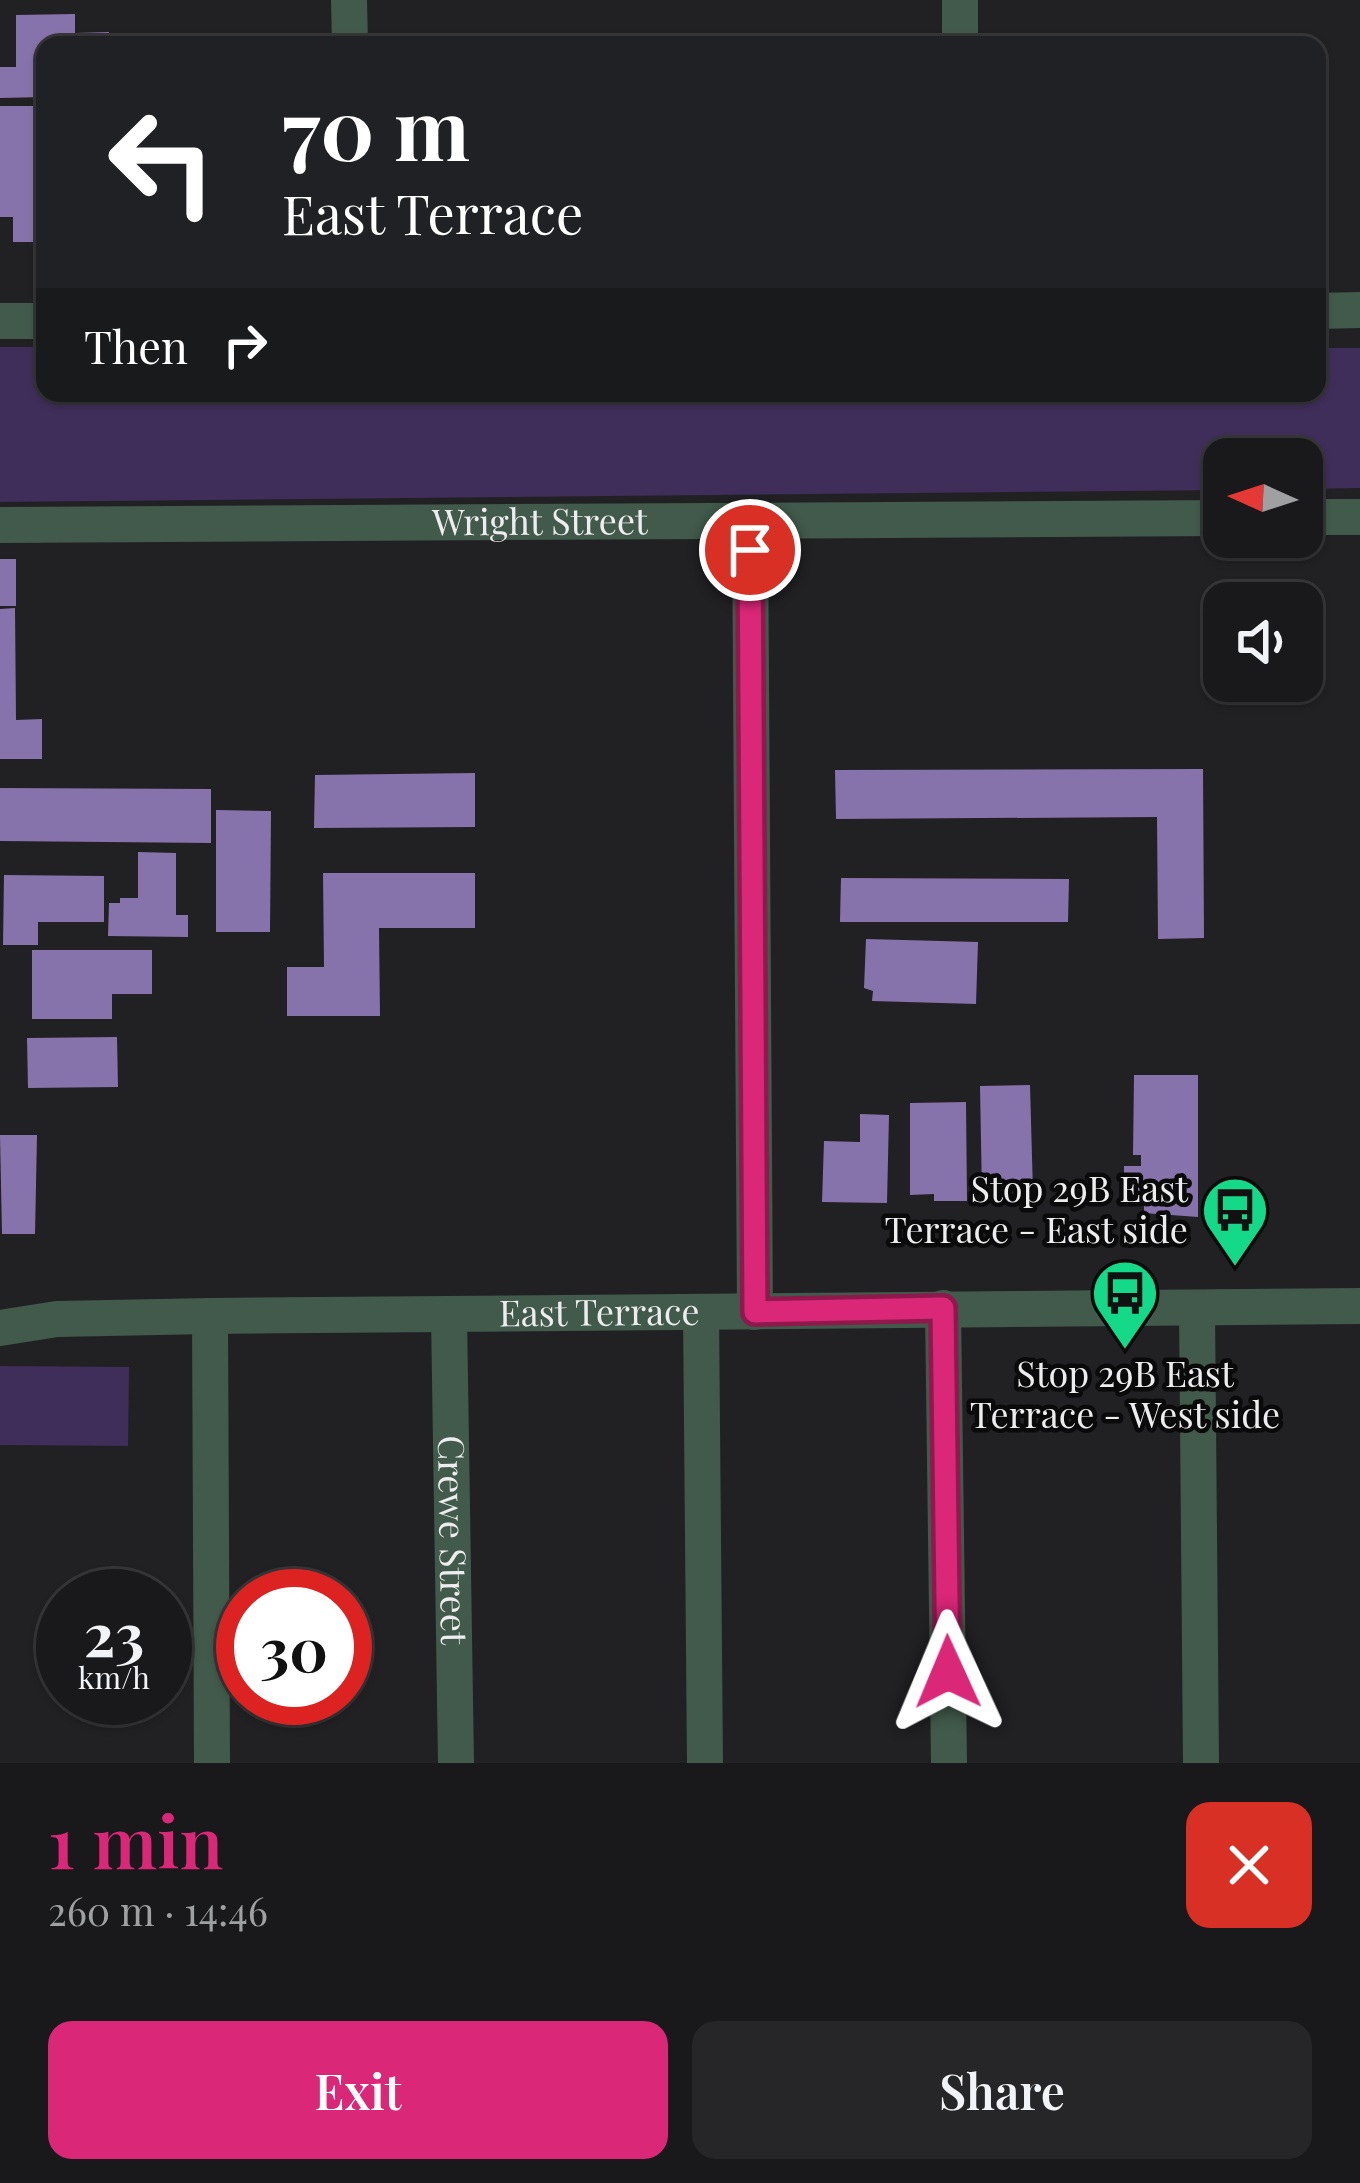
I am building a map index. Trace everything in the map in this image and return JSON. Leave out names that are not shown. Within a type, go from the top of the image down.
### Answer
[{"type":"street","points":[[349,0],[350,36]]},
{"type":"street","points":[[960,36],[961,0]]},
{"type":"street","points":[[1326,311],[1360,310]]},
{"type":"street","points":[[0,321],[36,321]]},
{"type":"street","points":[[1323,518],[1360,517]]},
{"type":"street","name":"Wright Street","points":[[0,525],[1203,518]]},
{"type":"street","points":[[750,521],[755,1312]]},
{"type":"street","name":"East Terrace","points":[[0,1328],[56,1319],[210,1316],[1360,1306]]},
{"type":"street","points":[[1197,1307],[1201,1763]]},
{"type":"street","name":"East Terrace","points":[[0,1308],[56,1319]]},
{"type":"street","points":[[943,1308],[949,1763]]},
{"type":"street","points":[[701,1312],[705,1763]]},
{"type":"street","name":"Crewe Street","points":[[448,1315],[456,1763]]},
{"type":"street","points":[[210,1316],[212,1763]]},
{"type":"shaded area","points":[[0,347],[36,347],[36,402],[1326,402],[1326,348],[1360,348],[1360,488],[1323,489],[1323,438],[1203,438],[1203,490],[0,502]]},
{"type":"shaded area","points":[[0,1366],[129,1367],[128,1446],[0,1445]]},
{"type":"building","points":[[75,14],[75,33],[109,32],[109,36],[36,36],[36,97],[0,98],[0,67],[16,67],[16,15]]},
{"type":"building","points":[[0,106],[36,106],[36,242],[13,242],[13,217],[0,217]]},
{"type":"building","points":[[0,559],[16,559],[16,606],[0,606]]},
{"type":"building","points":[[15,608],[16,720],[42,719],[42,759],[0,759],[0,609]]},
{"type":"building","points":[[1203,769],[1204,938],[1158,939],[1157,817],[836,819],[835,770]]},
{"type":"building","points":[[475,773],[475,827],[314,828],[315,775]]},
{"type":"building","points":[[0,788],[211,789],[211,843],[0,841]]},
{"type":"building","points":[[216,810],[271,811],[270,932],[216,932]]},
{"type":"building","points":[[138,852],[176,853],[176,915],[188,915],[188,937],[108,936],[109,903],[138,898]]},
{"type":"building","points":[[323,873],[475,873],[475,928],[379,928],[380,1016],[287,1016],[287,967],[324,967]]},
{"type":"building","points":[[4,875],[104,876],[104,922],[38,922],[38,945],[3,945]]},
{"type":"building","points":[[841,878],[1069,879],[1068,922],[840,922]]},
{"type":"building","points":[[866,939],[978,942],[976,1004],[872,1001],[873,991],[864,988]]},
{"type":"building","points":[[32,950],[152,950],[152,994],[112,994],[112,1019],[32,1019]]},
{"type":"building","points":[[117,1037],[118,1087],[28,1088],[27,1038]]},
{"type":"building","points":[[1134,1075],[1198,1075],[1198,1217],[1144,1213],[1144,1204],[1124,1204],[1124,1166],[1141,1166],[1141,1155],[1133,1155]]},
{"type":"building","points":[[1030,1085],[1033,1193],[982,1195],[980,1086]]},
{"type":"building","points":[[966,1102],[967,1201],[910,1195],[910,1103]]},
{"type":"building","points":[[860,1114],[889,1115],[887,1203],[822,1202],[824,1141],[860,1142]]},
{"type":"building","points":[[0,1135],[37,1135],[35,1234],[2,1234]]},
{"type":"place","name":"Stop 29B East Terrace - East side","points":[[1235,1269]]},
{"type":"place","name":"Stop 29B East Terrace - West side","points":[[1125,1352]]},
{"type":"route","points":[[750,550],[755,1312],[943,1308],[948,1672]]}]
